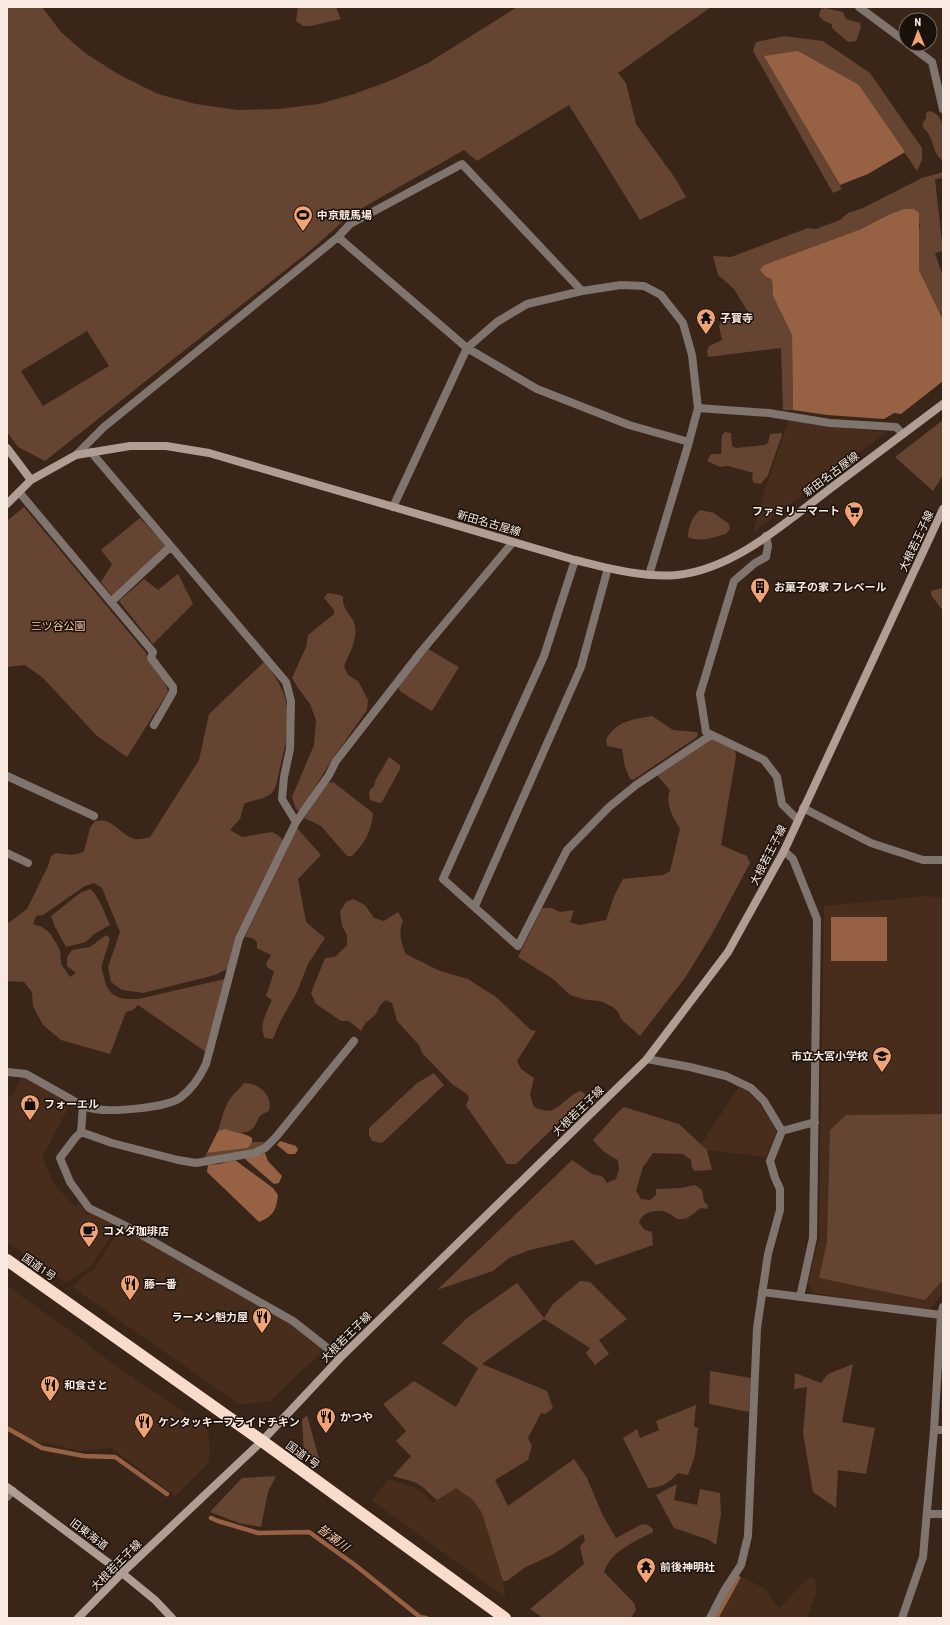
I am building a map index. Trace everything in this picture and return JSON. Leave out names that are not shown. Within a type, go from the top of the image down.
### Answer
[{"type":"highway","name":"国道1号","points":[[7,1260],[262,1441],[505,1618]]},
{"type":"street","points":[[859,7],[898,36]]},
{"type":"street","points":[[919,52],[932,62],[943,109]]},
{"type":"street","points":[[76,455],[104,427],[338,236],[350,224],[462,164],[582,291]]},
{"type":"street","points":[[338,236],[467,348],[537,389],[629,425],[689,442]]},
{"type":"street","points":[[393,507],[467,348],[497,322],[527,304],[582,291],[621,284],[644,286],[661,295],[683,323],[692,355],[698,408],[649,575]]},
{"type":"street","name":"新田名古屋線","points":[[7,504],[31,480],[76,455],[130,446],[166,446],[209,453],[576,560],[608,568],[649,575],[678,575],[710,567],[751,548],[943,404]]},
{"type":"street","points":[[698,408],[769,413],[830,423],[896,427],[902,434]]},
{"type":"street","points":[[7,448],[31,480]]},
{"type":"street","points":[[91,452],[286,682],[291,701],[290,749],[284,777],[282,800],[296,822]]},
{"type":"street","points":[[19,492],[153,652],[151,658],[173,687],[173,692],[154,725]]},
{"type":"street","name":"大根若王子線","points":[[78,1618],[122,1573],[262,1441],[340,1358],[647,1059],[728,952],[784,850],[943,509]]},
{"type":"street","points":[[766,536],[768,546],[766,557],[755,563],[734,581],[704,676],[700,694],[706,732],[764,760],[777,777],[782,804],[798,820]]},
{"type":"street","points":[[7,1072],[26,1074],[83,1106],[95,1109],[136,1109],[152,1106],[179,1098],[199,1080],[206,1064],[239,939],[296,822],[336,761],[411,664],[513,542]]},
{"type":"street","points":[[111,602],[170,546]]},
{"type":"street","points":[[576,560],[544,656],[443,879],[518,946],[567,850],[608,807],[636,785],[711,735]]},
{"type":"street","points":[[475,906],[581,667],[608,568]]},
{"type":"street","points":[[7,776],[94,816]]},
{"type":"street","points":[[803,808],[871,843],[923,860],[943,860]]},
{"type":"street","points":[[784,850],[793,859],[817,919],[813,1238],[800,1297]]},
{"type":"street","points":[[7,853],[28,863]]},
{"type":"street","points":[[81,1132],[112,1143],[178,1160],[196,1163],[254,1153],[265,1148],[276,1138],[354,1041]]},
{"type":"street","points":[[647,1059],[690,1067],[726,1076],[751,1088],[764,1101],[782,1131]]},
{"type":"street","points":[[83,1106],[81,1132],[60,1158],[70,1182],[89,1208],[124,1225],[293,1321],[340,1358]]},
{"type":"street","points":[[782,1131],[815,1122]]},
{"type":"street","points":[[710,1618],[724,1591],[741,1565],[748,1536],[756,1328],[768,1254],[780,1210],[780,1189],[770,1161],[782,1131]]},
{"type":"street","points":[[762,1292],[942,1311],[923,1557],[902,1618]]},
{"type":"street","points":[[934,1430],[943,1430]]},
{"type":"street","points":[[7,1497],[10,1489]]},
{"type":"street","name":"旧東海道","points":[[10,1489],[122,1573],[155,1600],[172,1618]]},
{"type":"street","points":[[927,1514],[943,1514]]},
{"type":"shaded area","points":[[798,51],[859,85],[905,152],[868,174],[840,185],[764,56]]},
{"type":"shaded area","points":[[904,209],[914,209],[919,213],[919,270],[943,320],[943,381],[901,414],[894,413],[884,419],[827,415],[793,410],[792,335],[773,296],[772,279],[765,276],[760,270],[764,265],[861,229],[890,214]]},
{"type":"shaded area","points":[[789,420],[828,427],[887,432],[753,532],[767,483]]},
{"type":"shaded area","name":"市立大宮小学校","points":[[927,896],[943,898],[943,1294],[928,1310],[813,1293],[808,1282],[819,1240],[824,906]]},
{"type":"shaded area","points":[[831,917],[887,917],[887,961],[831,961]]},
{"type":"shaded area","points":[[22,1077],[25,1077],[71,1103],[42,1157],[54,1184],[75,1206],[79,1203],[88,1216],[90,1212],[113,1223],[112,1234],[93,1264],[67,1283],[7,1242],[7,1096],[12,1097]]},
{"type":"shaded area","points":[[739,1087],[749,1093],[759,1103],[772,1120],[776,1129],[775,1136],[766,1157],[707,1150],[701,1144]]},
{"type":"shaded area","points":[[225,1129],[249,1136],[252,1138],[252,1142],[248,1148],[207,1153],[218,1131]]},
{"type":"shaded area","points":[[280,1141],[296,1146],[298,1150],[295,1154],[288,1154],[277,1145]]},
{"type":"shaded area","points":[[265,1153],[268,1161],[282,1176],[279,1183],[274,1184],[246,1160],[245,1157]]},
{"type":"shaded area","points":[[235,1160],[273,1188],[278,1195],[275,1209],[271,1215],[259,1222],[207,1172],[208,1165]]},
{"type":"shaded area","points":[[119,1227],[290,1323],[324,1350],[270,1401],[240,1405],[72,1287],[84,1275],[94,1269],[116,1235]]},
{"type":"shaded area","points":[[7,1286],[83,1340],[99,1354],[208,1429],[210,1461],[175,1496],[112,1448],[78,1451],[48,1443],[35,1442],[7,1424]]},
{"type":"shaded area","points":[[388,1479],[413,1487],[422,1492],[433,1503],[456,1487],[473,1500],[482,1513],[503,1581],[505,1597],[372,1501]]},
{"type":"shaded area","points":[[740,1576],[764,1588],[779,1608],[808,1578],[814,1577],[817,1591],[807,1618],[717,1618]]},
{"type":"green space","points":[[7,7],[42,7],[61,32],[85,53],[118,74],[158,94],[196,104],[237,110],[279,109],[319,104],[354,94],[392,80],[428,63],[517,7],[711,7],[618,73],[626,83],[636,124],[675,178],[686,197],[640,220],[569,105],[477,161],[464,150],[350,215],[312,249],[45,461],[18,447],[7,432]],"holes":[[[87,331],[109,366],[43,406],[21,371]]]},
{"type":"green space","points":[[298,7],[336,7],[341,19],[311,26],[303,26],[296,21]]},
{"type":"green space","points":[[825,8],[843,12],[846,19],[860,23],[861,27],[856,41],[848,42],[832,28],[832,24],[824,21],[819,16],[821,9]]},
{"type":"green space","points":[[784,36],[823,41],[870,73],[922,148],[922,160],[917,171],[859,85],[765,57],[842,189],[833,193],[753,51],[756,42]]},
{"type":"green space","points":[[928,111],[935,113],[942,124],[944,139],[943,161],[938,157],[929,135],[922,125]]},
{"type":"green space","points":[[943,172],[943,178],[935,179],[943,251],[935,253],[943,276],[943,320],[919,270],[918,237],[920,224],[904,209],[890,214],[861,229],[764,265],[772,279],[773,296],[792,335],[793,410],[783,410],[781,348],[708,357],[707,351],[709,346],[722,340],[719,326],[722,319],[750,315],[734,289],[718,275],[713,256],[731,257],[808,228],[816,229],[840,220],[848,213],[863,208],[922,178]]},
{"type":"green space","points":[[943,420],[943,475],[933,491],[895,457]]},
{"type":"green space","points":[[725,432],[731,433],[732,446],[736,448],[764,445],[768,443],[770,434],[781,433],[782,435],[768,475],[761,484],[754,483],[752,479],[753,473],[728,466],[720,467],[707,461],[711,454],[721,454],[722,435]]},
{"type":"green space","name":"三ツ谷公園","points":[[24,507],[146,653],[150,663],[167,687],[168,692],[127,757],[97,736],[43,678],[25,665],[7,667],[7,521]]},
{"type":"green space","points":[[700,510],[714,513],[729,524],[730,529],[726,534],[707,539],[693,539],[688,537],[691,522]]},
{"type":"green space","points":[[140,518],[167,547],[112,596],[101,582],[112,564],[101,550]]},
{"type":"green space","points":[[178,574],[193,604],[153,644],[119,601],[144,579],[158,590]]},
{"type":"green space","points":[[943,588],[943,611],[931,595],[931,591]]},
{"type":"green space","points":[[328,593],[343,597],[344,607],[353,620],[355,626],[355,638],[344,666],[348,675],[358,681],[368,700],[367,710],[333,758],[300,812],[296,809],[292,797],[314,745],[316,720],[310,704],[292,678],[306,647],[308,635],[334,614],[334,610],[324,598]]},
{"type":"green space","points":[[428,649],[459,667],[432,711],[401,692],[397,686]]},
{"type":"green space","points":[[264,662],[274,674],[280,686],[288,710],[285,748],[274,790],[264,798],[244,804],[240,819],[230,830],[242,837],[272,832],[284,841],[229,968],[215,975],[143,993],[122,990],[111,982],[108,967],[120,932],[102,888],[94,883],[85,886],[43,915],[36,916],[33,924],[42,927],[50,933],[60,950],[61,964],[70,977],[76,973],[67,966],[67,957],[72,950],[90,947],[106,935],[110,938],[102,970],[108,989],[115,996],[120,998],[138,999],[225,979],[206,1052],[138,1005],[133,1010],[126,1012],[110,1054],[61,1040],[43,1025],[33,1006],[32,992],[24,982],[7,981],[7,924],[27,909],[48,866],[51,856],[56,853],[74,855],[84,851],[90,828],[95,821],[107,821],[124,834],[135,839],[150,837],[199,760],[209,714]]},
{"type":"green space","points":[[652,716],[673,730],[696,732],[698,733],[697,737],[633,780],[630,779],[625,767],[622,749],[607,746],[606,739],[615,728],[621,724]]},
{"type":"green space","points":[[713,738],[735,750],[736,756],[721,845],[747,856],[750,863],[712,934],[685,978],[640,1036],[621,1019],[618,1012],[613,1007],[600,1001],[587,1000],[570,995],[553,979],[518,957],[542,908],[552,908],[560,912],[574,910],[570,922],[579,925],[606,920],[615,894],[623,879],[663,875],[670,871],[680,829],[669,806],[668,801],[670,790],[656,774]]},
{"type":"green space","points":[[389,757],[400,765],[400,769],[382,802],[379,803],[370,800],[369,792],[374,787],[375,781]]},
{"type":"green space","points":[[333,782],[373,813],[371,826],[367,837],[352,856],[347,856],[321,826],[304,818],[327,783]]},
{"type":"green space","points":[[297,828],[321,855],[298,879],[306,922],[325,938],[308,964],[297,992],[280,1022],[273,1039],[265,1038],[262,1029],[272,1000],[266,996],[274,972],[267,967],[266,964],[271,955],[257,948],[257,942],[252,938],[245,937]]},
{"type":"green space","points":[[90,889],[99,901],[110,925],[94,934],[86,942],[66,947],[51,916],[80,893]]},
{"type":"green space","points":[[353,899],[365,905],[374,918],[384,921],[398,912],[403,921],[401,925],[401,938],[406,954],[440,971],[468,979],[496,997],[531,1030],[536,1031],[517,1061],[521,1069],[534,1078],[530,1095],[534,1107],[541,1110],[553,1110],[577,1092],[581,1091],[585,1094],[584,1098],[516,1164],[507,1164],[466,1106],[469,1098],[467,1094],[452,1084],[422,1053],[419,1045],[397,1021],[392,1003],[386,1000],[383,1002],[376,1014],[365,1023],[361,1031],[349,1021],[341,1021],[316,1004],[311,993],[325,958],[335,957],[347,945],[347,935],[342,926],[340,912],[346,902]]},
{"type":"green space","points":[[434,1073],[444,1085],[382,1143],[372,1141],[369,1135],[369,1128],[417,1083]]},
{"type":"green space","points":[[244,1083],[255,1085],[264,1091],[269,1100],[269,1111],[260,1116],[255,1126],[249,1131],[241,1133],[226,1130],[218,1131],[227,1103]]},
{"type":"green space","points":[[624,1107],[679,1124],[707,1150],[712,1170],[695,1171],[692,1168],[691,1160],[683,1154],[653,1153],[643,1167],[636,1191],[641,1199],[650,1200],[656,1195],[656,1189],[681,1188],[695,1185],[702,1190],[704,1202],[708,1205],[707,1209],[701,1208],[685,1219],[678,1219],[670,1214],[660,1211],[646,1214],[640,1219],[639,1223],[645,1230],[652,1232],[653,1245],[596,1265],[573,1240],[530,1250],[509,1258],[493,1271],[437,1290],[572,1160],[592,1174],[602,1176],[607,1183],[616,1179],[619,1170],[618,1160],[604,1152],[593,1140]]},
{"type":"green space","points":[[943,1114],[943,1280],[925,1300],[819,1278],[827,1242],[830,1130],[846,1115]]},
{"type":"green space","points":[[252,1142],[268,1142],[260,1148],[204,1158],[207,1153],[248,1148]]},
{"type":"green space","points":[[580,1281],[590,1282],[627,1319],[599,1340],[609,1354],[595,1365],[586,1353],[590,1348],[544,1319],[482,1364],[547,1391],[553,1408],[545,1414],[541,1413],[528,1438],[532,1446],[528,1460],[495,1480],[508,1506],[574,1459],[587,1478],[603,1516],[616,1538],[642,1524],[648,1525],[653,1529],[653,1532],[624,1548],[612,1558],[604,1572],[634,1603],[636,1610],[631,1618],[543,1618],[530,1609],[584,1564],[580,1547],[585,1540],[583,1534],[554,1554],[524,1568],[507,1581],[503,1581],[482,1513],[473,1500],[456,1488],[437,1500],[418,1484],[393,1476],[411,1456],[396,1441],[406,1431],[383,1404],[414,1381],[456,1407],[478,1368],[442,1343],[467,1318],[517,1283],[544,1318],[553,1304]]},
{"type":"green space","points":[[853,1364],[842,1422],[875,1428],[866,1474],[838,1470],[836,1508],[813,1492],[803,1433],[807,1387],[794,1389],[795,1373],[821,1383],[828,1374]]},
{"type":"green space","points":[[710,1371],[751,1378],[749,1412],[709,1404]]},
{"type":"green space","points":[[696,1405],[694,1426],[698,1428],[695,1455],[688,1475],[678,1473],[664,1484],[657,1487],[648,1488],[623,1438],[637,1429],[640,1438],[659,1430],[656,1421]]},
{"type":"green space","points":[[307,1415],[319,1459],[316,1460],[304,1453],[302,1420]]},
{"type":"green space","points":[[276,1476],[268,1492],[261,1527],[239,1523],[210,1512],[242,1478]]},
{"type":"green space","points":[[677,1484],[674,1500],[697,1505],[700,1489],[720,1493],[721,1514],[716,1545],[709,1540],[674,1528],[656,1495]]},
{"type":"waterway","name":"皆瀬川","points":[[7,1428],[42,1448],[84,1456],[115,1457],[167,1494]]},
{"type":"waterway","name":"皆瀬川","points":[[211,1518],[258,1533],[309,1532],[355,1565],[420,1617],[426,1618]]},
{"type":"waterway","points":[[716,1618],[738,1578]]},
{"type":"place","name":"中京競馬場","points":[[303,232]]},
{"type":"place","name":"子寶寺","points":[[706,335]]},
{"type":"place","name":"ファミリーマート","points":[[854,528]]},
{"type":"place","name":"お菓子の家 フレベール","points":[[760,604]]},
{"type":"place","name":"市立大宮小学校","points":[[882,1073]]},
{"type":"place","name":"フォーエル","points":[[30,1121]]},
{"type":"place","name":"コメダ珈琲店","points":[[89,1248]]},
{"type":"place","name":"藤一番","points":[[130,1301]]},
{"type":"place","name":"ラーメン魁力屋","points":[[262,1334]]},
{"type":"place","name":"和食さと","points":[[50,1402]]},
{"type":"place","name":"かつや","points":[[326,1434]]},
{"type":"place","name":"ケンタッキーフライドチキン","points":[[144,1439]]},
{"type":"place","name":"前後神明社","points":[[646,1584]]}]
